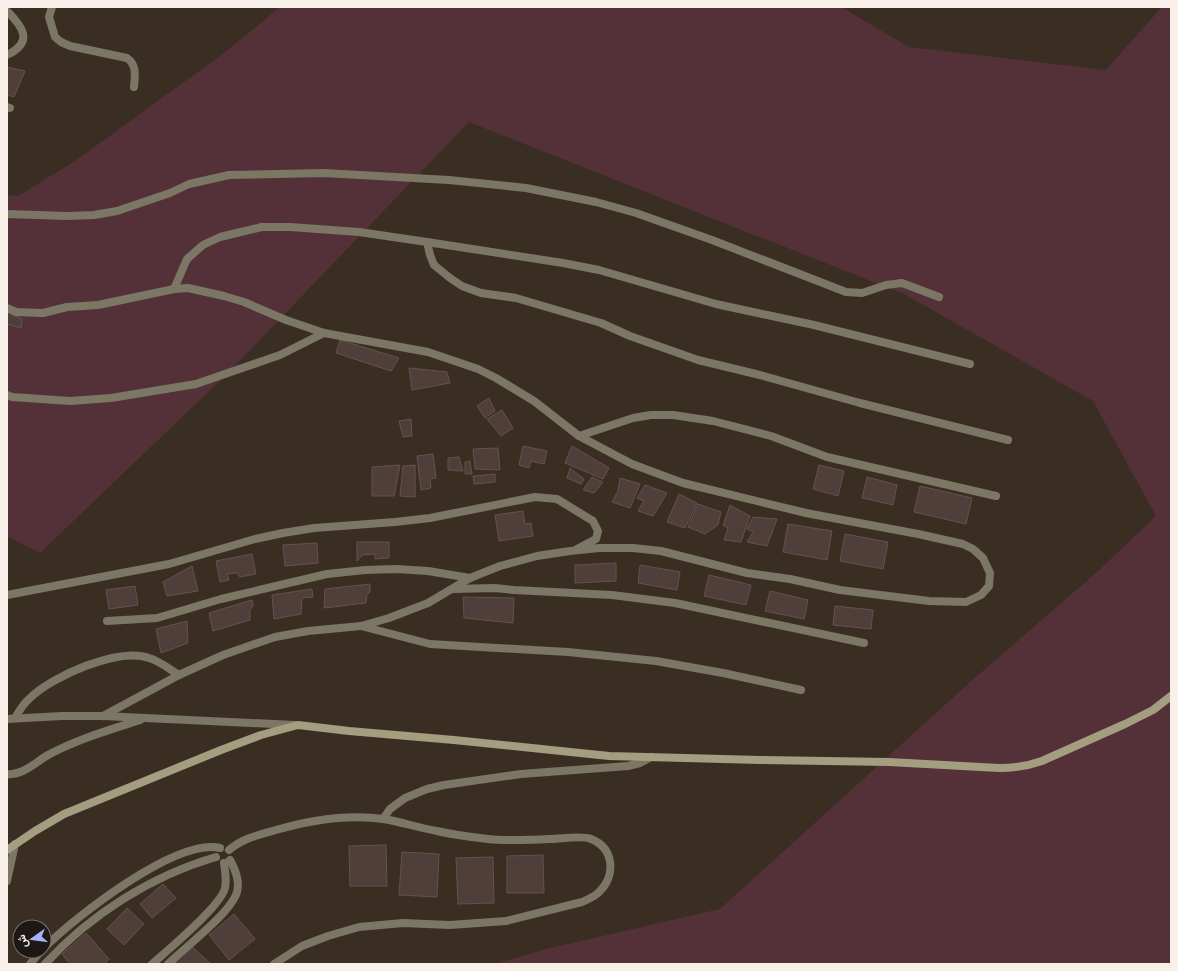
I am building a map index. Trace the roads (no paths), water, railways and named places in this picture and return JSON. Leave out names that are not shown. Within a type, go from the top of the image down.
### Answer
[{"type":"main road","points":[[7,850],[64,814],[221,750],[261,735],[298,725],[602,755],[889,762],[1014,768],[1042,761],[1126,724],[1153,710],[1171,696]]},
{"type":"street","points":[[52,7],[49,17],[55,37],[61,42],[70,46],[131,60],[134,66],[134,87]]},
{"type":"street","points":[[7,11],[19,22],[23,35],[22,43],[16,50],[7,55]]},
{"type":"street","points":[[7,214],[67,216],[117,212],[170,193],[189,184],[229,175],[324,173],[449,180],[526,188],[596,202],[636,213],[712,240],[846,292],[862,293],[886,285],[902,283],[939,297]]},
{"type":"street","points":[[174,289],[187,259],[203,245],[220,237],[262,227],[358,232],[563,263],[599,270],[716,304],[814,325],[970,364]]},
{"type":"street","points":[[427,242],[434,265],[462,286],[481,293],[516,298],[601,323],[630,336],[698,360],[760,374],[860,403],[1008,440]]},
{"type":"street","points":[[7,308],[16,312],[43,313],[67,307],[98,305],[174,289],[188,288],[224,296],[244,302],[286,320],[324,333],[428,352],[478,369],[534,401],[579,436],[632,464],[683,483],[806,513],[963,544],[974,548],[984,558],[990,573],[989,586],[981,595],[966,602],[929,601],[840,590],[747,572],[661,551],[633,548],[599,548],[536,556],[500,566],[470,578],[428,603],[389,618],[361,626],[308,631],[275,637],[223,655],[179,675],[103,716]]},
{"type":"street","points":[[7,395],[12,397],[70,401],[111,398],[196,384],[280,355],[324,333]]},
{"type":"street","points":[[579,436],[633,418],[651,415],[713,421],[771,436],[827,457],[996,496]]},
{"type":"street","points":[[7,595],[169,564],[255,539],[283,533],[314,528],[430,518],[535,497],[557,499],[593,521],[598,531],[596,538],[575,551]]},
{"type":"street","points":[[107,621],[157,618],[221,599],[327,574],[365,570],[396,569],[428,571],[470,578]]},
{"type":"street","points":[[452,589],[494,588],[612,595],[675,603],[864,643]]},
{"type":"street","points":[[361,626],[430,644],[568,652],[656,661],[723,673],[801,690]]},
{"type":"street","points":[[11,718],[29,698],[41,689],[76,669],[104,661],[132,656],[141,656],[150,658],[164,665],[179,675]]},
{"type":"street","points":[[11,718],[103,716],[298,725]]},
{"type":"street","points":[[7,774],[20,773],[75,742],[94,734],[146,718]]},
{"type":"street","points":[[383,819],[390,809],[404,798],[432,788],[475,780],[521,774],[628,766],[640,763],[651,757]]},
{"type":"street","points":[[229,850],[246,838],[316,820],[347,817],[383,819],[437,831],[489,839],[548,839],[584,837],[598,842],[607,851],[611,863],[608,878],[601,891],[582,902],[506,921],[450,925],[403,923],[359,927],[328,936],[302,946],[274,964]]},
{"type":"street","points":[[7,881],[15,844]]},
{"type":"street","points":[[52,940],[87,910],[123,885],[166,861],[199,848],[214,847],[226,848],[229,850]]},
{"type":"street","points":[[216,857],[216,853],[220,848]]},
{"type":"street","points":[[152,964],[212,908],[222,896],[225,888],[227,861],[231,856],[229,850]]},
{"type":"street","points":[[168,964],[217,919],[236,893],[238,886],[236,872],[227,861],[217,860],[216,857]]},
{"type":"street","points":[[45,964],[73,937],[122,900],[195,863],[216,857]]},
{"type":"street","points":[[166,861],[171,874]]},
{"type":"street","points":[[87,910],[95,919]]}]
